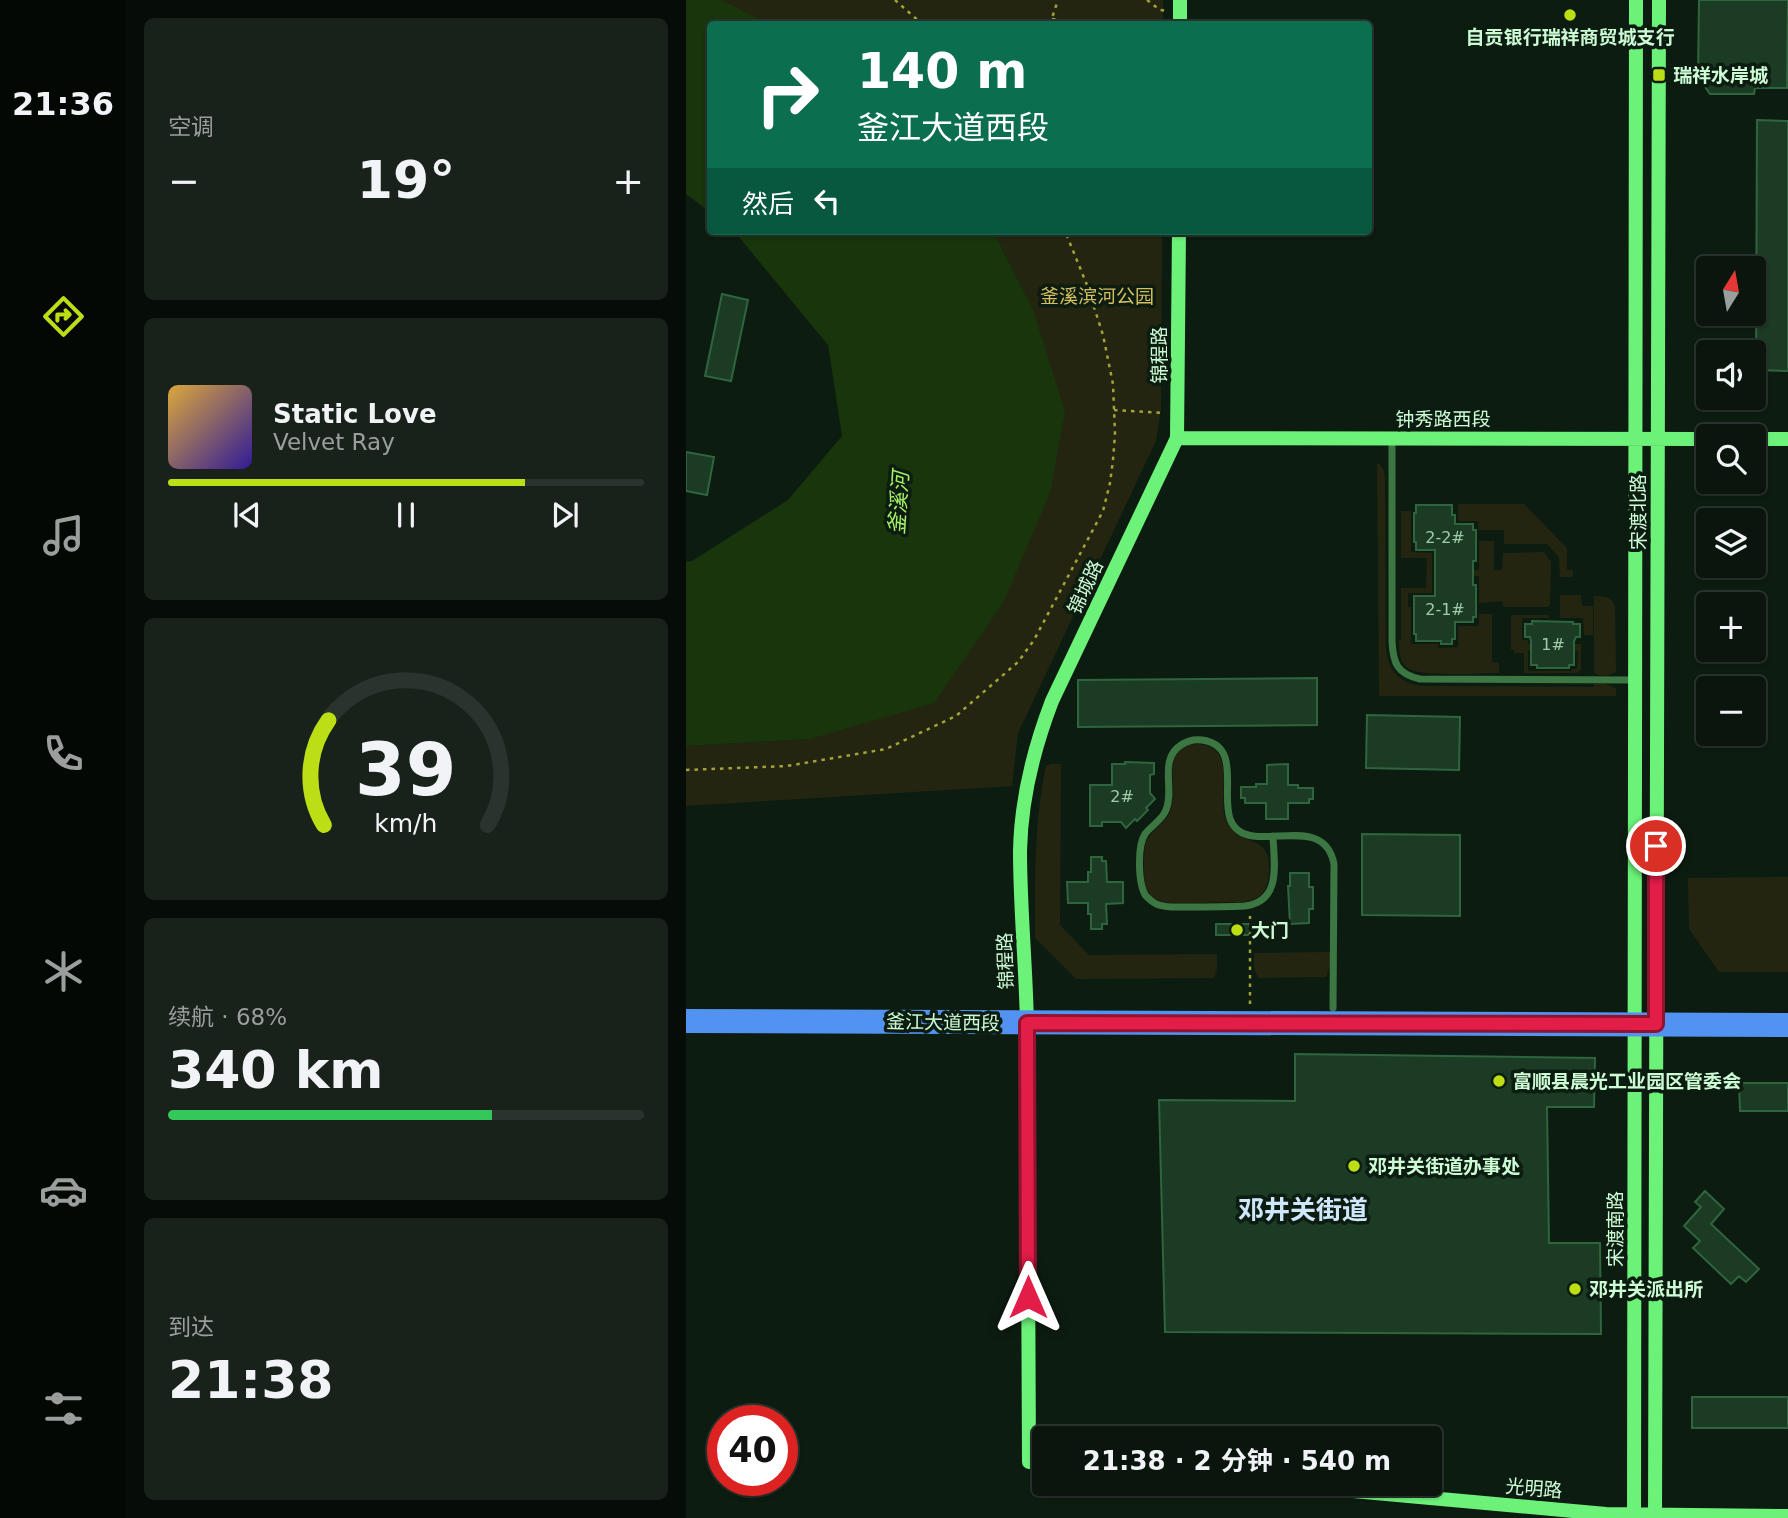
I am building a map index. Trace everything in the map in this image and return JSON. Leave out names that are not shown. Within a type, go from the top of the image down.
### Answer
[{"type":"highway","name":"釜江大道西段","points":[[686,1008],[1026,1015],[1645,1017],[1788,1010]]},
{"type":"highway","name":"釜江大道西段","points":[[686,1021],[1334,1008],[1645,1017],[1788,1025]]},
{"type":"main road","name":"宋渡北路","points":[[1636,0],[1635,680],[1645,1017]]},
{"type":"main road","name":"宋渡北路","points":[[1645,1017],[1657,438],[1659,0]]},
{"type":"main road","name":"锦程路","points":[[1177,438],[1179,235]]},
{"type":"main road","name":"钟秀路西段","points":[[1177,438],[1696,439]]},
{"type":"main road","name":"锦城路","points":[[1034,755],[1052,701],[1177,438]]},
{"type":"main road","points":[[1766,439],[1788,439]]},
{"type":"main road","name":"锦程路","points":[[1032,1462],[1029,1462],[1026,1015],[1020,850],[1026,793],[1034,755]]},
{"type":"main road","name":"宋渡南路","points":[[1634,1516],[1645,1017]]},
{"type":"main road","name":"宋渡南路","points":[[1645,1017],[1654,1516]]},
{"type":"main road","name":"光明路","points":[[1408,1496],[1634,1516],[1788,1516]]},
{"type":"lane","points":[[1392,438],[1392,641],[1394,660],[1407,676],[1420,680],[1635,680]]},
{"type":"lane","points":[[1273,836],[1272,888],[1262,900],[1251,906],[1161,906],[1151,901],[1144,892],[1141,882],[1140,847],[1145,835],[1162,817],[1167,807],[1168,766],[1174,751],[1184,743],[1195,740],[1210,742],[1223,753],[1227,763],[1228,811],[1233,825],[1245,835],[1256,837],[1273,836],[1305,836],[1316,838],[1326,845],[1332,856],[1334,1008]]},
{"type":"path","points":[[895,0],[919,21]]},
{"type":"path","points":[[1058,0],[1052,19],[1064,21]]},
{"type":"path","points":[[1147,0],[1160,10],[1180,12]]},
{"type":"path","points":[[686,770],[787,766],[886,749],[956,716],[1018,662],[1034,640],[1103,511],[1111,483],[1115,434],[1113,384],[1103,335],[1067,235]]},
{"type":"path","points":[[1114,410],[1178,414]]},
{"type":"path","points":[[1250,1008],[1251,906]]},
{"type":"green space","points":[[722,0],[1163,0],[1163,21],[763,21]]},
{"type":"green space","name":"釜溪滨河公园","points":[[995,235],[1162,235],[1161,409],[1156,441],[1018,733],[1012,786],[686,806],[686,746],[810,739],[1033,309]]},
{"type":"green space","points":[[1377,464],[1380,464],[1384,471],[1385,479],[1386,649],[1387,657],[1397,675],[1415,685],[1423,686],[1594,687],[1594,684],[1605,684],[1616,688],[1616,696],[1379,696]]},
{"type":"green space","points":[[1458,504],[1524,504],[1567,548],[1567,570],[1573,570],[1573,577],[1560,577],[1559,557],[1547,544],[1504,544],[1504,530],[1479,530],[1478,521],[1458,521]]},
{"type":"green space","points":[[1401,511],[1411,511],[1411,552],[1432,553],[1432,593],[1408,593],[1408,607],[1411,607],[1411,644],[1438,644],[1438,648],[1458,647],[1458,626],[1479,626],[1479,614],[1492,614],[1492,662],[1499,663],[1499,673],[1423,673],[1404,664],[1399,647],[1401,588],[1426,588],[1427,558],[1401,558]]},
{"type":"green space","points":[[1479,541],[1494,541],[1494,570],[1502,570],[1503,553],[1544,552],[1551,562],[1550,605],[1506,607],[1502,601],[1479,603],[1479,576],[1454,576],[1454,570],[1479,570]]},
{"type":"green space","points":[[1560,595],[1581,595],[1582,606],[1593,606],[1593,635],[1584,635],[1583,618],[1560,618]]},
{"type":"green space","points":[[1594,596],[1607,597],[1615,606],[1616,672],[1607,675],[1594,672]]},
{"type":"green space","points":[[1511,615],[1549,615],[1549,618],[1522,618],[1522,640],[1528,640],[1528,644],[1532,644],[1532,650],[1528,651],[1528,671],[1577,669],[1578,651],[1573,651],[1573,644],[1581,644],[1581,669],[1577,673],[1524,673],[1524,653],[1514,653],[1514,650],[1511,650]]},
{"type":"green space","points":[[1197,744],[1210,747],[1218,753],[1222,762],[1224,810],[1230,827],[1238,836],[1258,844],[1267,855],[1268,881],[1261,895],[1251,901],[1170,903],[1155,899],[1145,885],[1146,842],[1170,812],[1174,761],[1185,747]]},
{"type":"green space","points":[[1061,764],[1060,925],[1089,955],[1217,954],[1214,978],[1076,979],[1035,938],[1037,830],[1046,766]]},
{"type":"green space","points":[[1788,877],[1788,972],[1719,972],[1689,929],[1688,878]]},
{"type":"green space","points":[[1330,952],[1330,966],[1326,977],[1258,978],[1254,968],[1254,953]]},
{"type":"water","points":[[686,0],[722,0],[763,21],[707,21],[707,210],[686,194]]},
{"type":"water","name":"釜溪河","points":[[737,235],[995,235],[1033,309],[1065,412],[1050,493],[1003,603],[934,703],[810,739],[686,746],[686,562],[692,561],[788,500],[842,436],[828,345]]},
{"type":"building","points":[[1699,0],[1788,0],[1787,88],[1755,88],[1754,94],[1710,94],[1698,77]]},
{"type":"building","points":[[1757,120],[1788,121],[1788,371],[1766,370],[1766,340],[1756,340],[1756,326],[1766,326],[1766,256],[1756,256]]},
{"type":"building","points":[[722,294],[748,300],[731,381],[705,376]]},
{"type":"building","points":[[686,452],[714,457],[707,495],[686,491]]},
{"type":"building","points":[[1416,505],[1452,505],[1455,524],[1473,524],[1473,530],[1476,530],[1473,585],[1476,585],[1476,617],[1473,617],[1473,622],[1455,622],[1455,639],[1452,639],[1452,644],[1416,641],[1414,634],[1414,596],[1435,596],[1435,550],[1416,550],[1414,542]]},
{"type":"building","points":[[1532,621],[1580,624],[1580,637],[1576,637],[1574,641],[1574,665],[1569,665],[1569,668],[1537,668],[1537,665],[1531,665],[1531,641],[1530,637],[1525,637],[1525,624],[1532,624]]},
{"type":"building","points":[[1317,678],[1317,725],[1078,727],[1078,680]]},
{"type":"building","points":[[1367,715],[1460,717],[1459,770],[1366,768]]},
{"type":"building","points":[[1154,763],[1154,774],[1150,775],[1150,793],[1155,799],[1137,821],[1135,819],[1126,828],[1121,822],[1102,822],[1102,826],[1090,826],[1090,785],[1112,785],[1112,764]]},
{"type":"building","points":[[1288,764],[1288,785],[1313,788],[1313,799],[1309,799],[1309,803],[1288,803],[1288,819],[1266,819],[1266,803],[1245,803],[1245,798],[1241,798],[1241,787],[1267,784],[1267,765]]},
{"type":"building","points":[[1362,834],[1460,835],[1460,916],[1362,915]]},
{"type":"building","points":[[1091,857],[1102,857],[1102,861],[1106,861],[1107,882],[1123,882],[1123,903],[1106,904],[1107,924],[1102,924],[1102,929],[1091,929],[1088,903],[1068,903],[1067,882],[1088,882]]},
{"type":"building","points":[[1290,873],[1309,873],[1309,887],[1313,887],[1313,909],[1309,909],[1309,923],[1290,924]]},
{"type":"building","name":"大门","points":[[1216,924],[1257,924],[1257,935],[1216,935]]},
{"type":"building","name":"邓井关街道办事处","points":[[1295,1054],[1595,1058],[1594,1107],[1547,1107],[1549,1243],[1600,1243],[1601,1334],[1165,1332],[1159,1100],[1295,1101]]},
{"type":"building","points":[[1739,1083],[1788,1083],[1788,1111],[1740,1111]]},
{"type":"building","points":[[1705,1191],[1724,1209],[1711,1224],[1759,1269],[1746,1282],[1739,1276],[1731,1284],[1693,1248],[1700,1241],[1684,1226],[1701,1207],[1695,1202]]},
{"type":"building","points":[[1692,1397],[1788,1397],[1788,1428],[1692,1428]]},
{"type":"place","name":"自贡银行瑞祥商贸城支行","points":[[1570,15]]},
{"type":"place","name":"瑞祥水岸城","points":[[1659,75]]},
{"type":"place","name":"大门","points":[[1237,930]]},
{"type":"place","name":"富顺县晨光工业园区管委会","points":[[1499,1081]]},
{"type":"place","name":"邓井关街道办事处","points":[[1354,1166]]},
{"type":"place","name":"邓井关派出所","points":[[1575,1289]]},
{"type":"district","name":"邓井关街道","points":[[1303,1210]]},
{"type":"route","points":[[1028,1297],[1027,1023],[1656,1024],[1656,846]]}]
